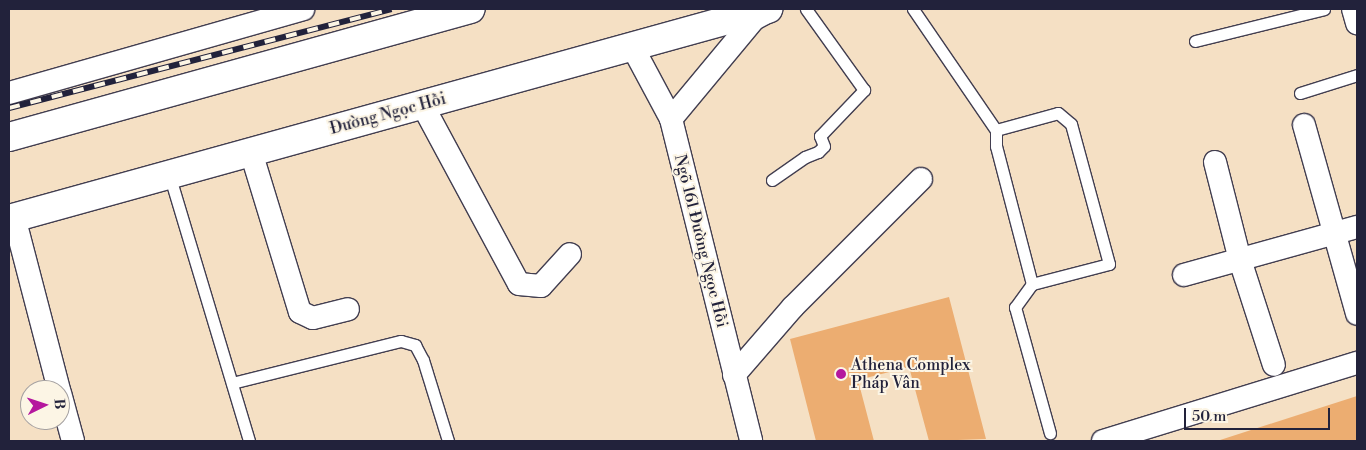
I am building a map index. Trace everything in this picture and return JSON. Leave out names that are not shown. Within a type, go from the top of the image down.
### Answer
[{"type":"highway","points":[[9,137],[471,9]]},
{"type":"highway","name":"Đường Ngọc Hồi","points":[[11,218],[768,9]]},
{"type":"street","points":[[9,93],[303,9]]},
{"type":"street","points":[[671,119],[754,19],[774,9]]},
{"type":"street","points":[[1353,9],[1357,23]]},
{"type":"street","name":"Ngõ 161 Đường Ngọc Hồi","points":[[632,48],[671,119],[751,441]]},
{"type":"street","points":[[422,104],[519,284],[541,286],[570,254]]},
{"type":"street","points":[[1304,125],[1336,233],[1357,314]]},
{"type":"street","points":[[252,152],[300,312],[313,318],[348,309]]},
{"type":"street","points":[[1215,162],[1240,260],[1274,365]]},
{"type":"street","points":[[734,376],[793,307],[920,179]]},
{"type":"street","points":[[11,218],[57,380]]},
{"type":"street","points":[[1184,275],[1357,227]]},
{"type":"street","points":[[1104,441],[1357,363]]},
{"type":"lane","points":[[772,180],[805,156],[818,152],[824,146],[820,136],[864,90],[806,9]]},
{"type":"lane","points":[[913,9],[996,130],[996,146],[1032,284]]},
{"type":"lane","points":[[1195,42],[1324,9]]},
{"type":"lane","points":[[1300,93],[1357,75]]},
{"type":"lane","points":[[996,130],[1058,113],[1071,124],[1109,264],[1032,284],[1014,307],[1050,433]]},
{"type":"lane","points":[[169,174],[249,441]]},
{"type":"lane","points":[[232,383],[401,341],[414,346],[423,360],[448,441]]},
{"type":"building","name":"Athena Complex Pháp Vân","points":[[949,297],[986,439],[929,441],[909,367],[858,380],[874,441],[816,441],[790,339]]},
{"type":"building","points":[[1357,396],[1357,441],[1217,441]]},
{"type":"railway","points":[[9,108],[391,9]]},
{"type":"place","name":"Athena Complex Pháp Vân","points":[[841,374]]}]
